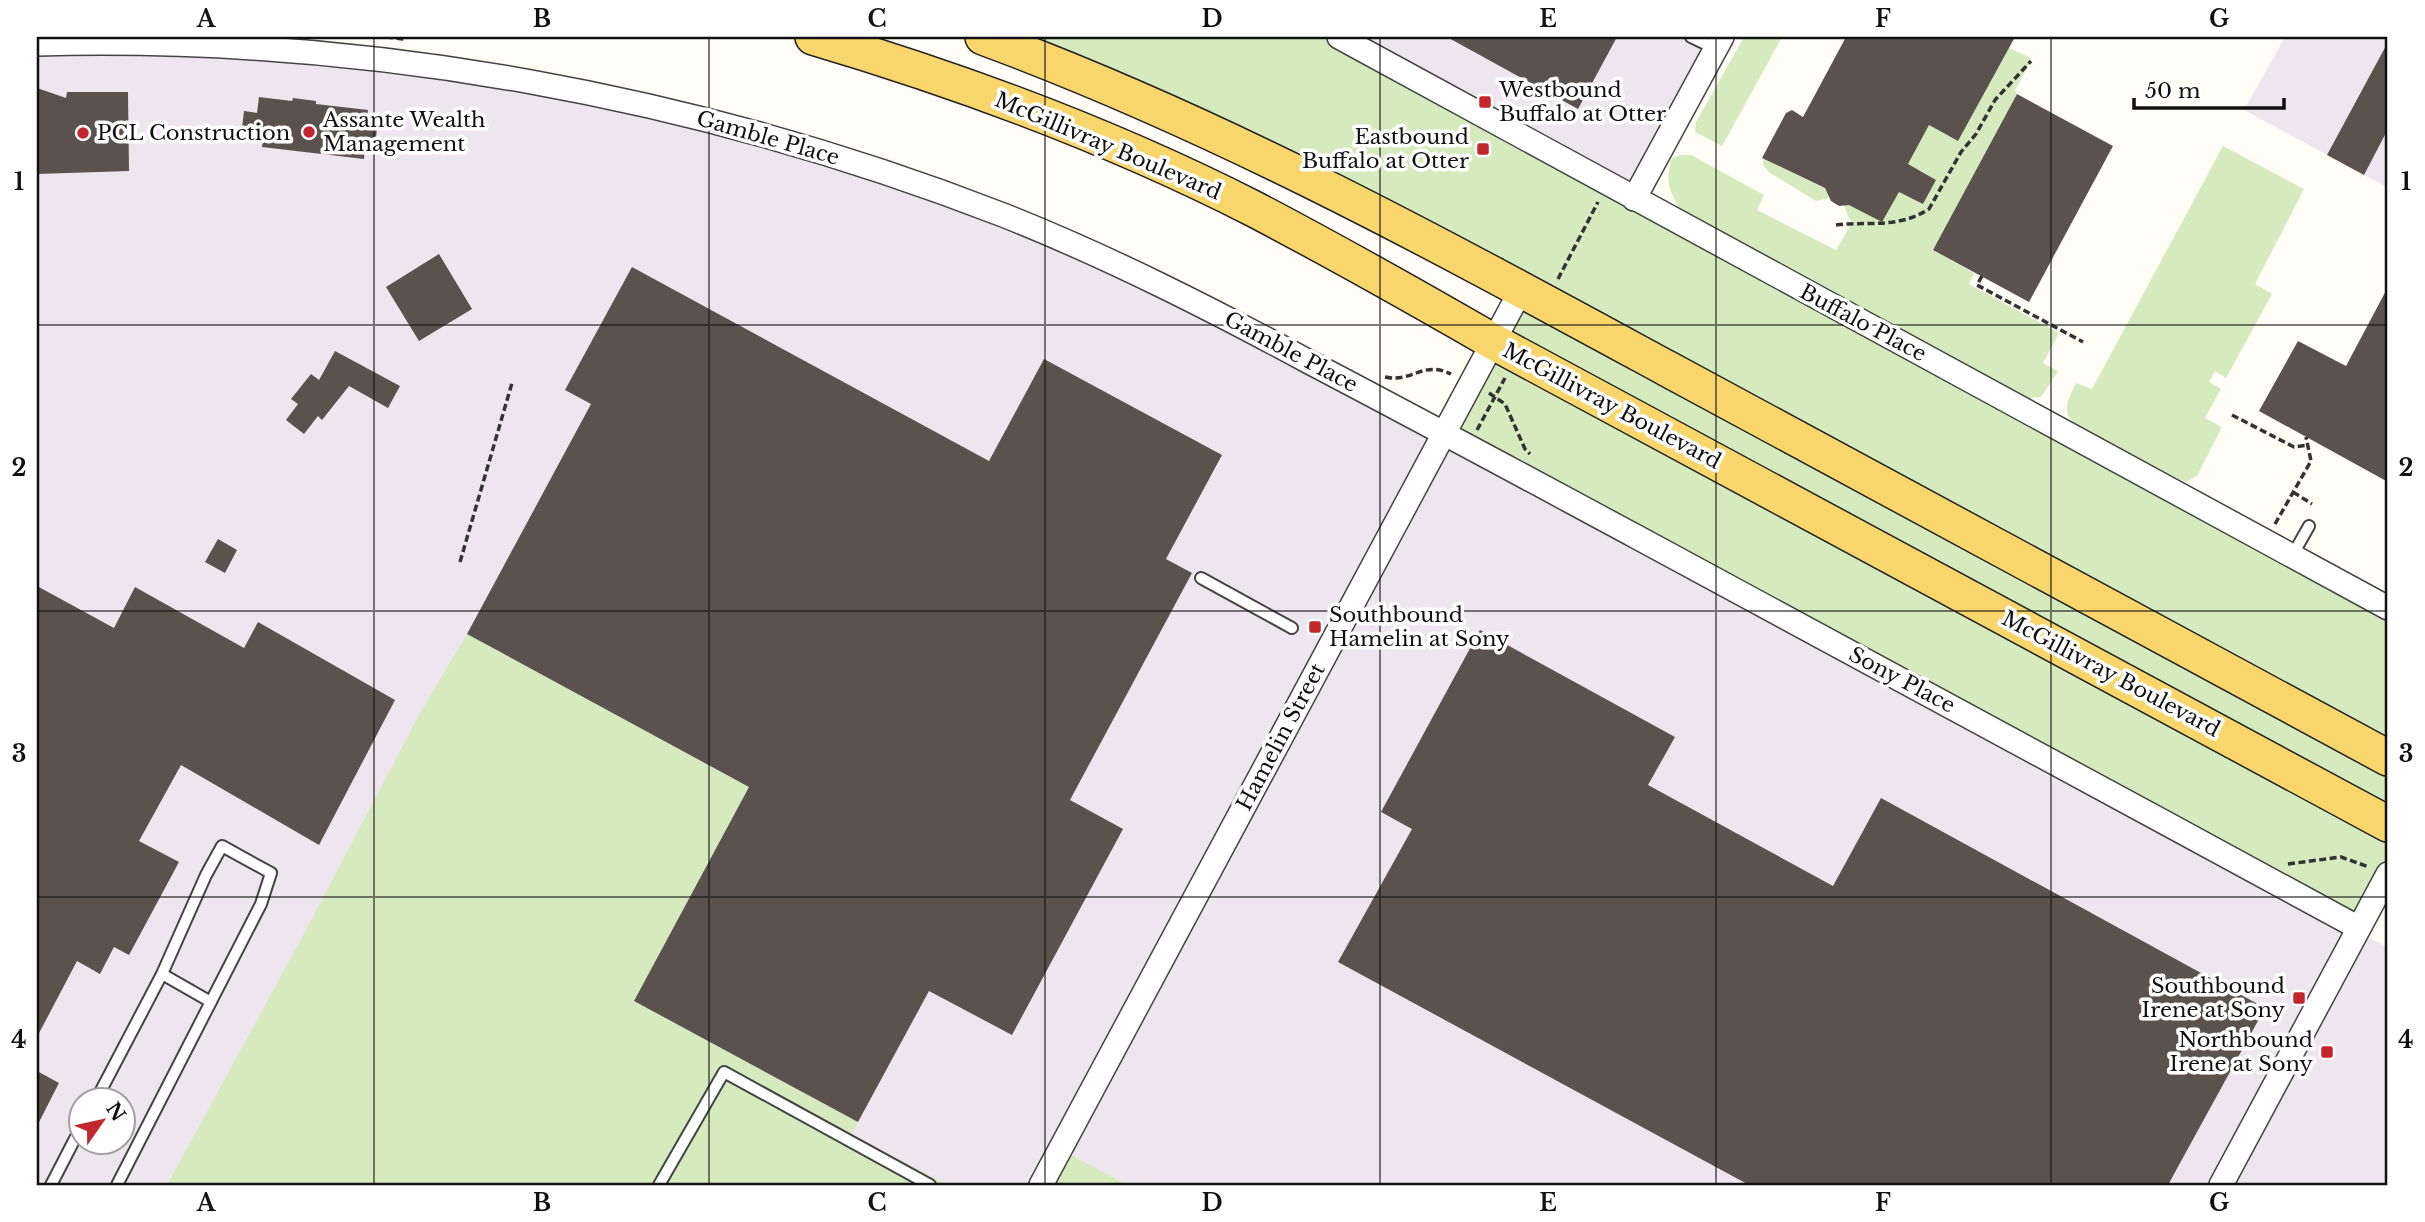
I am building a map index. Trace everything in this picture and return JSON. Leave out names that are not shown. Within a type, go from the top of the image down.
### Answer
[{"type":"main road","name":"McGillivray Boulevard","points":[[813,37],[898,62],[999,98],[1159,165],[1291,229],[1492,341],[2388,824]]},
{"type":"main road","points":[[983,37],[1122,91],[1246,147],[1521,290],[2388,758]]},
{"type":"street","name":"Buffalo Place","points":[[1339,37],[2388,608]]},
{"type":"street","name":"Gamble Place","points":[[37,44],[161,43],[315,52],[395,61],[587,92],[757,134],[844,159],[1007,216],[1208,308],[1444,433]]},
{"type":"street","points":[[1634,199],[1719,43]]},
{"type":"street","name":"Hamelin Street","points":[[1041,1185],[1521,290]]},
{"type":"street","name":"Sony Place","points":[[1444,433],[2359,928]]},
{"type":"street","points":[[2221,1185],[2388,874]]},
{"type":"lane","points":[[1691,37],[1719,43]]},
{"type":"lane","points":[[2292,556],[2309,526]]},
{"type":"lane","points":[[1201,579],[1292,628]]},
{"type":"lane","points":[[103,1086],[162,974],[206,875],[222,846],[271,873],[261,904],[117,1185]]},
{"type":"lane","points":[[162,974],[211,1002]]},
{"type":"lane","points":[[659,1185],[724,1072],[930,1185]]},
{"type":"lane","points":[[51,1185],[66,1156]]},
{"type":"path","points":[[1836,225],[1857,222],[1887,224],[1929,209],[1961,152],[1976,134],[1995,100],[2031,61]]},
{"type":"path","points":[[1556,282],[1608,185]]},
{"type":"path","points":[[1982,276],[1978,285],[2083,342]]},
{"type":"path","points":[[1469,446],[1507,375]]},
{"type":"path","points":[[460,562],[512,383]]},
{"type":"path","points":[[1494,396],[1505,404],[1525,449],[1532,456]]},
{"type":"path","points":[[2232,415],[2294,447],[2308,445]]},
{"type":"path","points":[[2265,541],[2311,461],[2306,437]]},
{"type":"path","points":[[2293,492],[2312,504]]},
{"type":"path","points":[[2287,864],[2341,856],[2354,860]]},
{"type":"shaded area","points":[[1339,37],[1722,37],[1634,199]]},
{"type":"shaded area","points":[[2285,37],[2388,37],[2388,188],[2244,110]]},
{"type":"shaded area","points":[[37,44],[315,52],[757,134],[1110,261],[2234,860],[2388,948],[2388,1185],[1127,1185],[1060,1150],[1041,1185],[37,1185]]},
{"type":"green space","points":[[983,37],[1339,37],[2388,608],[2388,874],[2359,928],[1444,433],[1521,290]]},
{"type":"green space","points":[[1744,37],[1782,37],[1722,146],[1695,132],[1696,122]]},
{"type":"green space","points":[[2009,48],[2029,57],[2031,61],[2015,90],[2017,94],[1933,250],[1974,273],[1969,284],[2059,333],[2043,363],[2058,371],[2041,397],[2029,398],[2023,395],[1682,212],[1674,199],[1668,180],[1672,158],[1691,155],[1764,195],[1757,210],[1836,250],[1853,221],[1849,219],[1844,205],[1896,190],[1923,204],[1936,180],[1917,169],[1903,173],[1929,125],[1958,141]]},
{"type":"green space","points":[[2223,146],[2304,189],[2255,284],[2272,294],[2226,378],[2215,371],[2209,382],[2221,389],[2205,418],[2221,429],[2197,476],[2185,482],[2075,424],[2070,419],[2067,405],[2076,383],[2092,389]]},
{"type":"green space","points":[[1764,154],[1765,159],[1832,192],[1829,198],[1816,201],[1770,173],[1763,165]]},
{"type":"green space","points":[[467,634],[749,787],[634,1001],[858,1122],[851,1134],[948,1185],[167,1185],[420,713]]},
{"type":"green space","points":[[1060,1149],[1127,1185],[1041,1185]]},
{"type":"building","points":[[1447,37],[1617,37],[1578,109]]},
{"type":"building","points":[[1846,37],[2015,37],[1958,141],[1929,125],[1908,164],[1936,180],[1923,204],[1899,192],[1882,222],[1849,205],[1839,206],[1831,201],[1825,188],[1762,158],[1786,113],[1792,110],[1803,117]]},
{"type":"building","points":[[2388,42],[2388,129],[2364,175],[2327,155]]},
{"type":"building","name":"PCL Construction","points":[[37,88],[66,98],[67,92],[128,92],[129,171],[37,174]]},
{"type":"building","points":[[2017,94],[2113,146],[2029,302],[1933,250]]},
{"type":"building","name":"Assante Wealth Management","points":[[259,97],[292,101],[293,98],[316,101],[316,104],[368,110],[366,127],[377,128],[375,147],[365,146],[364,159],[262,147],[263,138],[241,136],[244,111],[257,113]]},
{"type":"building","points":[[439,254],[472,309],[419,341],[386,287]]},
{"type":"building","points":[[632,267],[989,461],[1044,359],[1222,455],[1166,559],[1192,573],[1070,800],[1123,829],[1012,1035],[929,991],[858,1122],[634,1001],[749,787],[467,634],[591,404],[565,390]]},
{"type":"building","points":[[2388,287],[2388,482],[2259,411],[2298,341],[2346,366]]},
{"type":"building","points":[[335,351],[400,386],[388,408],[349,386],[322,420],[318,416],[304,434],[286,420],[298,404],[291,399],[311,374],[319,380]]},
{"type":"building","points":[[218,539],[237,550],[225,573],[205,562]]},
{"type":"building","points":[[37,586],[114,628],[135,587],[244,648],[258,622],[395,700],[319,845],[181,765],[139,841],[179,862],[129,955],[114,947],[100,974],[77,961],[37,1037]]},
{"type":"building","points":[[1480,630],[1675,737],[1648,785],[1833,886],[1881,798],[2265,1008],[2168,1185],[1749,1185],[1338,962],[1412,829],[1381,812]]},
{"type":"building","points":[[37,1071],[59,1083],[37,1126]]},
{"type":"place","name":"Westbound Buffalo at Otter","points":[[1485,102]]},
{"type":"place","name":"Assante Wealth Management","points":[[309,132]]},
{"type":"place","name":"PCL Construction","points":[[83,133]]},
{"type":"place","name":"Eastbound Buffalo at Otter","points":[[1483,149]]},
{"type":"place","name":"Southbound Hamelin at Sony","points":[[1315,627]]},
{"type":"place","name":"Southbound Irene at Sony","points":[[2299,998]]},
{"type":"place","name":"Northbound Irene at Sony","points":[[2327,1052]]}]
